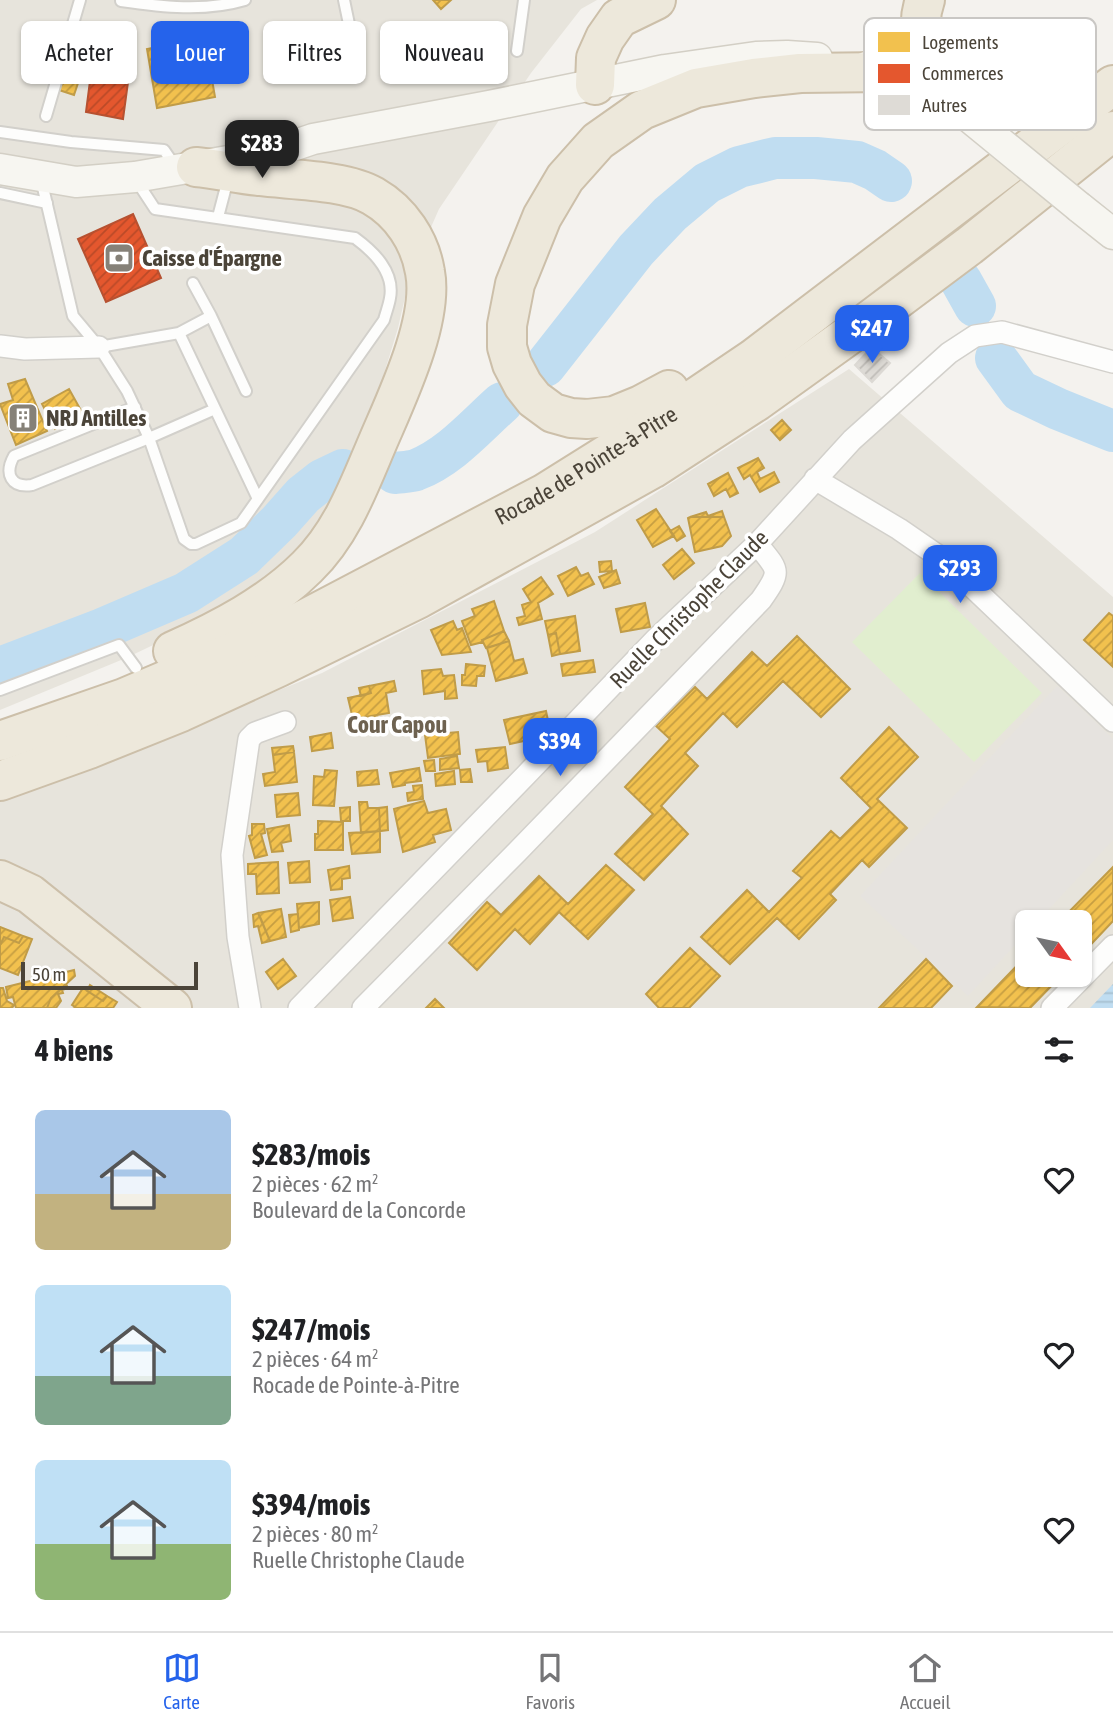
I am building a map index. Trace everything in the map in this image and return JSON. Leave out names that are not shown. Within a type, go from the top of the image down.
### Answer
[{"type":"highway","points":[[595,85],[596,58],[605,38],[619,18],[655,0]]},
{"type":"highway","points":[[920,18],[925,0]]},
{"type":"highway","points":[[810,316],[754,341],[641,405],[614,416],[587,419],[553,413],[534,400],[523,385],[507,347],[507,325],[515,284],[542,217],[565,178],[598,141],[642,110],[696,88],[754,78],[864,73]]},
{"type":"highway","name":"Rocade de Pointe-à-Pitre","points":[[1096,95],[1110,84]]},
{"type":"highway","name":"Rocade de Pointe-à-Pitre","points":[[0,741],[124,698],[286,629],[556,486],[753,359],[1051,130]]},
{"type":"highway","name":"Rocade de Pointe-à-Pitre","points":[[0,781],[181,712],[279,667],[418,598],[652,469],[757,401],[874,317],[969,246],[1113,131]]},
{"type":"highway","points":[[0,725],[204,637],[266,601],[307,568],[326,546],[351,504],[415,350],[425,311],[426,274],[419,246],[394,212],[372,195],[351,188],[202,170]]},
{"type":"highway","points":[[0,880],[30,894],[172,1008]]},
{"type":"main road","points":[[0,169],[44,190],[76,182],[202,170],[313,139],[665,70],[756,57],[787,56],[864,66]]},
{"type":"main road","points":[[985,130],[1113,234]]},
{"type":"street","name":"Ruelle Christophe Claude","points":[[299,1008],[655,640],[757,544],[852,440],[949,353],[975,336],[1002,332],[1113,362]]},
{"type":"street","points":[[0,346],[25,349],[99,347]]},
{"type":"street","points":[[815,479],[899,529],[944,560],[1113,721]]},
{"type":"street","points":[[363,1008],[761,600],[774,582],[776,571],[774,564],[757,544]]},
{"type":"street","points":[[250,1008],[238,937],[232,855],[249,739],[255,733],[285,722]]},
{"type":"street","points":[[1052,1008],[1113,946]]},
{"type":"lane","points":[[46,116],[80,0]]},
{"type":"lane","points":[[121,1],[172,8],[246,0]]},
{"type":"lane","points":[[344,0],[348,21]]},
{"type":"lane","points":[[517,51],[524,0]]},
{"type":"lane","points":[[0,132],[71,142],[164,150],[202,170],[218,217]]},
{"type":"lane","points":[[0,193],[44,190],[73,316],[99,347],[127,391],[149,438],[184,539],[196,544],[241,523],[384,320],[391,295],[390,280],[380,259],[355,237],[155,209],[135,177]]},
{"type":"lane","points":[[193,283],[246,391]]},
{"type":"lane","points":[[99,347],[179,333],[211,316]]},
{"type":"lane","points":[[179,333],[258,499]]},
{"type":"lane","points":[[135,407],[14,456],[9,464],[9,474],[14,482],[23,486],[32,485],[215,409]]},
{"type":"lane","points":[[0,690],[119,645],[136,668]]},
{"type":"shaded area","points":[[0,0],[597,0],[581,9],[531,73],[439,209],[410,275],[398,328],[360,452],[308,549],[214,616],[126,658],[0,710]]},
{"type":"shaded area","points":[[849,369],[1113,597],[1113,1008],[0,1008],[0,801],[322,673],[595,532]]},
{"type":"shaded area","points":[[1057,686],[1113,739],[1113,840],[1048,910],[1015,910],[1015,945],[968,996],[860,896]]},
{"type":"green space","points":[[920,573],[1042,693],[974,762],[852,642]]},
{"type":"water","points":[[1113,984],[1113,1008],[1090,1008]]},
{"type":"building: Logements","points":[[433,0],[451,0],[441,9]]},
{"type":"building: Logements","points":[[151,48],[151,73],[147,49]]},
{"type":"building: Logements","points":[[58,84],[78,84],[74,95],[56,89]]},
{"type":"building: Logements","points":[[153,84],[213,84],[215,97],[157,108]]},
{"type":"building: Logements","name":"NRJ Antilles","points":[[25,379],[47,431],[16,445],[0,404],[13,400],[8,384]]},
{"type":"building: Logements","points":[[69,389],[83,414],[55,429],[42,404]]},
{"type":"building: Logements","points":[[782,420],[791,430],[780,440],[771,430]]},
{"type":"building: Logements","points":[[758,458],[764,468],[757,472],[760,479],[774,472],[779,482],[760,492],[750,475],[744,479],[738,468]]},
{"type":"building: Logements","points":[[728,473],[738,493],[730,497],[726,489],[714,496],[708,484]]},
{"type":"building: Logements","points":[[656,509],[674,536],[653,547],[637,520]]},
{"type":"building: Logements","points":[[722,511],[724,517],[690,517],[706,512],[708,516]]},
{"type":"building: Logements","points":[[724,517],[731,536],[722,546],[695,552],[688,518]]},
{"type":"building: Logements","points":[[679,526],[685,536],[677,541],[670,531]]},
{"type":"building: Logements","points":[[682,549],[694,563],[674,579],[663,565]]},
{"type":"building: Logements","points":[[611,561],[612,571],[600,572],[599,562]]},
{"type":"building: Logements","points":[[576,567],[581,576],[588,573],[594,584],[568,596],[558,576]]},
{"type":"building: Logements","points":[[616,570],[620,583],[604,588],[599,577]]},
{"type":"building: Logements","points":[[541,577],[553,594],[538,603],[542,619],[519,625],[517,618],[525,616],[522,605],[531,602],[523,589]]},
{"type":"building: Logements","points":[[494,601],[504,631],[471,645],[462,621],[475,616],[472,609]]},
{"type":"building: Logements","points":[[645,603],[650,627],[621,632],[616,609]]},
{"type":"building: Logements","points":[[1109,613],[1113,616],[1113,667],[1084,640]]},
{"type":"building: Logements","points":[[575,616],[580,651],[560,654],[556,633],[548,635],[545,621]]},
{"type":"building: Logements","points":[[453,621],[457,630],[462,628],[471,652],[442,655],[431,630]]},
{"type":"building: Logements","points":[[504,631],[509,641],[486,648],[482,640]]},
{"type":"building: Logements","points":[[556,633],[560,654],[552,656],[548,635]]},
{"type":"building: Logements","points":[[797,636],[850,689],[821,717],[783,681],[737,727],[723,713],[685,753],[698,766],[661,806],[688,834],[644,880],[615,854],[653,814],[625,787],[670,739],[656,726],[695,687],[707,699],[752,652],[767,666]]},
{"type":"building: Logements","points":[[509,641],[514,661],[523,659],[527,673],[496,681],[487,648]]},
{"type":"building: Logements","points":[[593,660],[595,672],[563,676],[561,664]]},
{"type":"building: Logements","points":[[466,664],[485,666],[484,676],[477,676],[476,686],[462,685]]},
{"type":"building: Logements","points":[[441,669],[443,676],[454,675],[457,698],[445,699],[445,691],[424,694],[422,671]]},
{"type":"building: Logements","points":[[394,681],[396,691],[386,693],[389,713],[353,719],[348,698],[371,693],[369,686]]},
{"type":"building: Logements","points":[[369,686],[371,693],[361,696],[359,688]]},
{"type":"building: Logements","points":[[546,711],[551,735],[510,744],[504,720]]},
{"type":"building: Logements","points":[[377,715],[380,728],[368,730],[366,718]]},
{"type":"building: Logements","points":[[889,727],[918,757],[877,799],[907,828],[869,867],[862,860],[830,894],[836,900],[799,939],[777,918],[730,964],[701,937],[747,890],[769,912],[802,878],[793,871],[831,831],[840,839],[871,808],[841,778]]},
{"type":"building: Logements","points":[[458,732],[460,754],[428,758],[425,735]]},
{"type":"building: Logements","points":[[331,733],[333,748],[312,751],[310,737]]},
{"type":"building: Logements","points":[[293,746],[294,752],[273,755],[272,748]]},
{"type":"building: Logements","points":[[505,747],[508,768],[488,771],[487,761],[478,762],[476,750]]},
{"type":"building: Logements","points":[[294,752],[297,782],[265,786],[263,774],[275,772],[273,755]]},
{"type":"building: Logements","points":[[457,756],[459,768],[440,770],[440,759]]},
{"type":"building: Logements","points":[[434,760],[435,771],[426,771],[424,761]]},
{"type":"building: Logements","points":[[419,768],[421,781],[393,787],[390,773]]},
{"type":"building: Logements","points":[[470,769],[472,782],[461,782],[460,770]]},
{"type":"building: Logements","points":[[325,770],[337,771],[334,806],[313,805],[314,776],[324,777]]},
{"type":"building: Logements","points":[[377,770],[379,784],[358,786],[357,772]]},
{"type":"building: Logements","points":[[454,771],[455,784],[436,786],[435,774]]},
{"type":"building: Logements","points":[[422,785],[423,799],[408,801],[407,793],[414,792],[413,786]]},
{"type":"building: Logements","points":[[298,793],[300,815],[277,817],[275,795]]},
{"type":"building: Logements","points":[[424,801],[428,813],[446,809],[451,830],[433,835],[435,842],[403,852],[394,809]]},
{"type":"building: Logements","points":[[359,802],[367,802],[368,808],[379,808],[380,831],[361,833]]},
{"type":"building: Logements","points":[[350,807],[350,821],[341,821],[340,808]]},
{"type":"building: Logements","points":[[387,807],[388,830],[380,831],[379,808]]},
{"type":"building: Logements","points":[[318,821],[343,822],[343,850],[315,850]]},
{"type":"building: Logements","points":[[252,824],[264,824],[265,833],[261,834],[267,855],[255,858],[249,836],[252,835]]},
{"type":"building: Logements","points":[[289,825],[291,841],[281,843],[283,851],[272,852],[267,829]]},
{"type":"building: Logements","points":[[380,831],[380,852],[352,854],[349,833]]},
{"type":"building: Logements","points":[[309,861],[310,882],[290,883],[288,863]]},
{"type":"building: Logements","points":[[278,862],[279,893],[257,894],[256,874],[248,874],[248,864]]},
{"type":"building: Logements","points":[[606,865],[634,890],[588,939],[559,912],[530,944],[515,929],[477,970],[449,943],[487,902],[501,915],[539,876],[568,904]]},
{"type":"building: Logements","points":[[349,866],[350,878],[342,879],[342,889],[331,890],[328,870]]},
{"type":"building: Logements","points":[[1113,867],[1113,921],[1092,943],[1092,910],[1071,910]]},
{"type":"building: Logements","points":[[350,897],[353,918],[333,921],[330,900]]},
{"type":"building: Logements","points":[[319,902],[319,924],[299,928],[297,904]]},
{"type":"building: Logements","points":[[281,909],[286,937],[270,941],[258,913]]},
{"type":"building: Logements","points":[[258,913],[270,941],[262,943],[258,926],[254,927],[253,915]]},
{"type":"building: Logements","points":[[298,914],[299,930],[291,932],[289,915]]},
{"type":"building: Logements","points":[[0,927],[23,936],[19,943],[4,937],[0,945]]},
{"type":"building: Logements","points":[[23,936],[32,939],[18,975],[0,968],[0,945],[4,937],[19,943]]},
{"type":"building: Logements","points":[[690,948],[720,976],[689,1008],[659,1008],[646,994]]},
{"type":"building: Logements","points":[[283,959],[296,976],[278,989],[266,972]]},
{"type":"building: Logements","points":[[926,959],[952,986],[931,1008],[879,1008]]},
{"type":"building: Logements","points":[[1015,967],[1015,987],[1050,987],[1030,1008],[977,1007]]},
{"type":"building: Logements","points":[[74,970],[75,976],[51,998],[47,1008],[16,1008],[13,997],[8,998],[6,987]]},
{"type":"building: Logements","points":[[66,984],[68,988],[58,994],[61,1001],[56,1008],[47,1008],[51,998]]},
{"type":"building: Logements","points":[[90,985],[107,996],[103,1001],[87,991]]},
{"type":"building: Logements","points":[[0,988],[3,988],[7,1001],[14,1005],[12,1008],[0,1008]]},
{"type":"building: Logements","points":[[83,988],[103,1001],[107,996],[117,1002],[113,1008],[74,1008],[72,1005]]},
{"type":"building: Logements","points":[[435,999],[444,1008],[426,1008]]},
{"type":"building: Commerces","points":[[90,84],[128,84],[123,119],[86,112]]},
{"type":"building: Commerces","name":"Caisse d'Épargne","points":[[133,214],[161,278],[106,302],[78,239]]},
{"type":"building: Autres","points":[[868,351],[873,357],[877,352],[890,363],[872,382],[855,365]]},
{"type":"waterway","points":[[545,366],[636,250],[670,214],[707,183],[739,167],[775,158],[857,162],[891,181]]},
{"type":"waterway","points":[[961,281],[975,306]]},
{"type":"waterway","points":[[996,358],[1020,391],[1113,431]]},
{"type":"waterway","points":[[395,473],[416,470],[440,457],[502,403]]},
{"type":"waterway","points":[[0,668],[186,593],[244,556],[303,495],[322,480],[343,470]]},
{"type":"place","name":"Caisse d'Épargne","points":[[119,258]]},
{"type":"place","name":"NRJ Antilles","points":[[23,418]]},
{"type":"district","name":"Cour Capou","points":[[397,725]]}]
